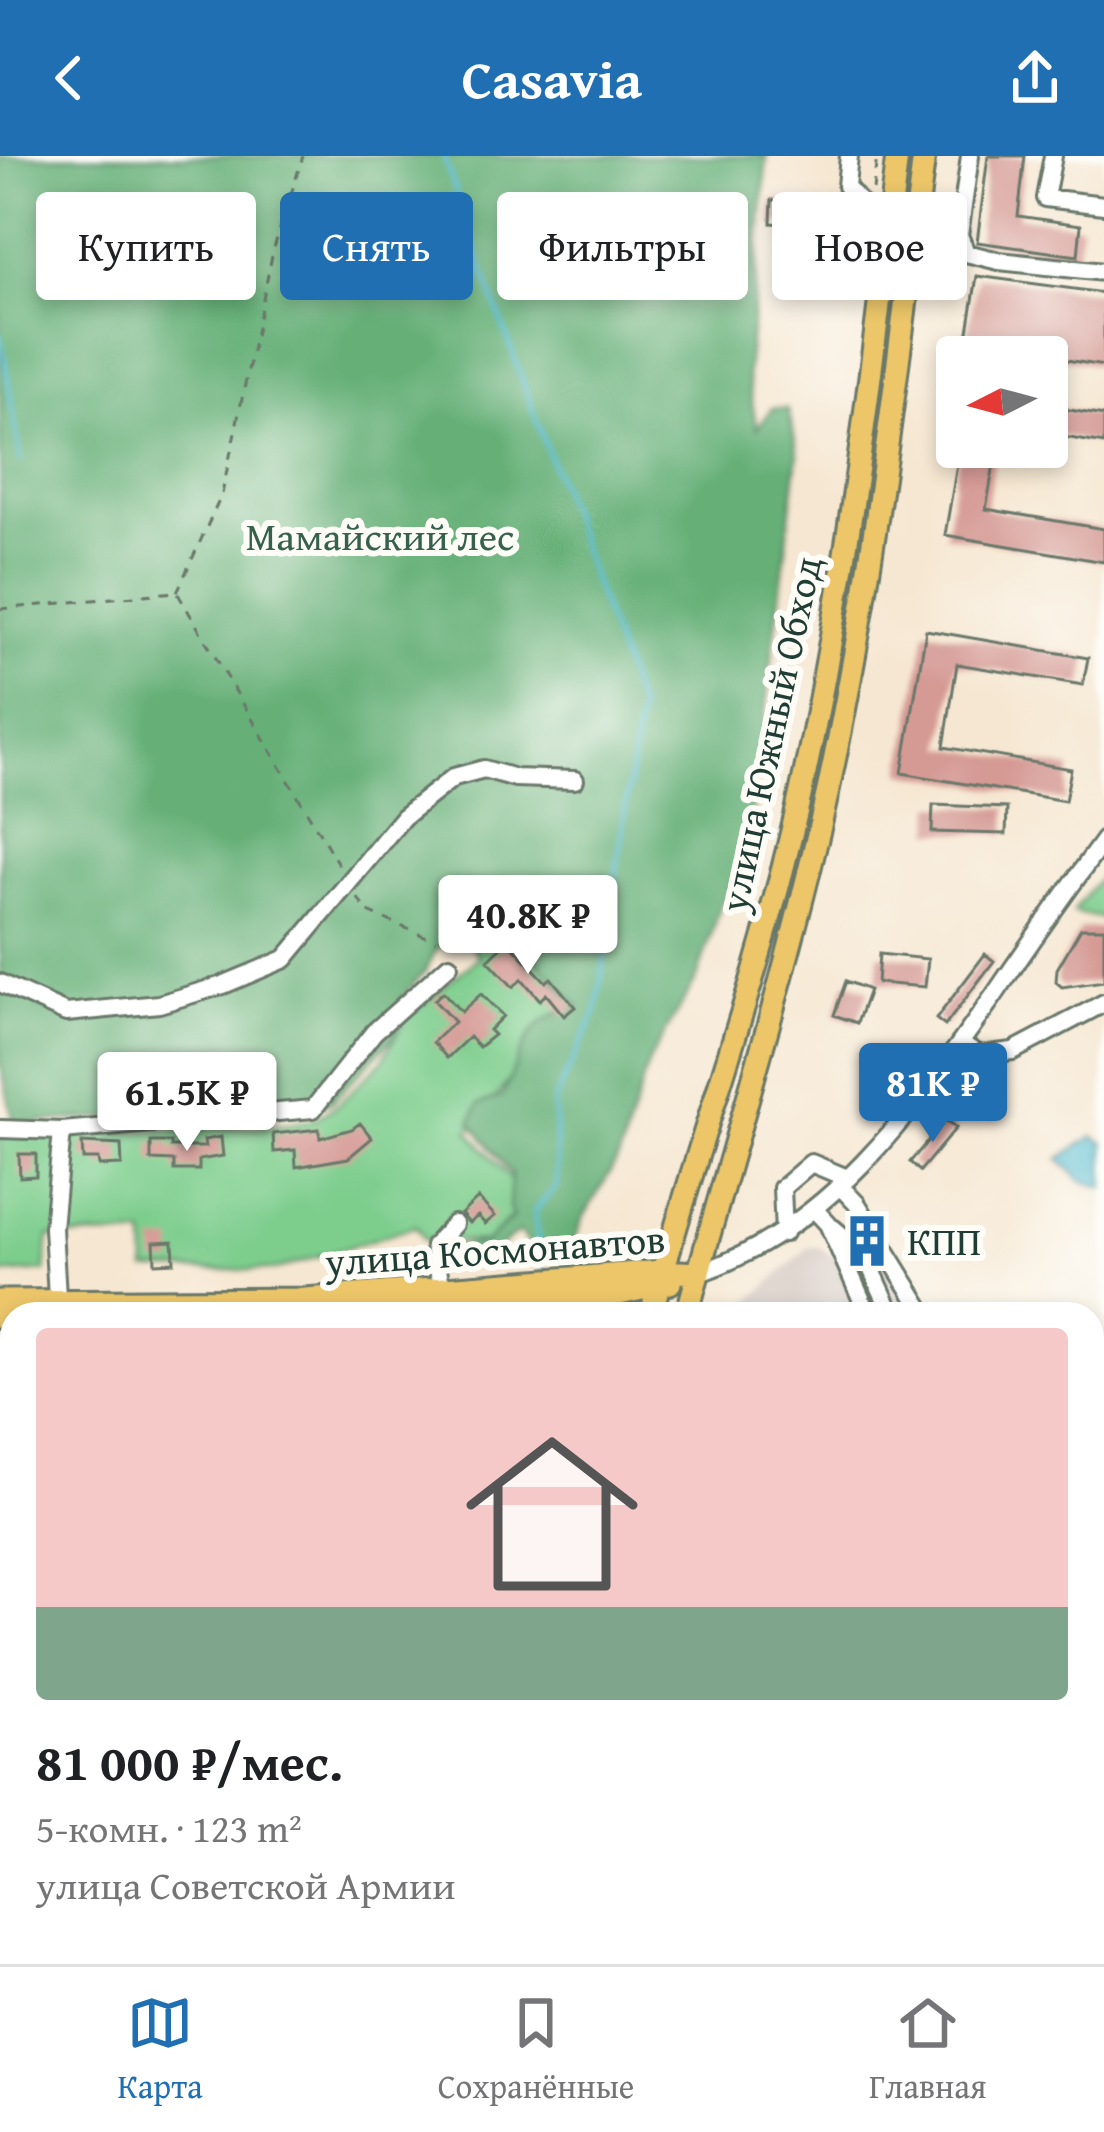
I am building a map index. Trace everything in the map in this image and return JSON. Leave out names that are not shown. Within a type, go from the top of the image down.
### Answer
[{"type":"main road","name":"улица Южный Обход","points":[[893,192],[897,156]]},
{"type":"main road","name":"улица Южный Обход","points":[[691,1302],[792,937],[844,714],[888,435],[924,156]]},
{"type":"main road","name":"улица Южный Обход","points":[[654,1302],[767,930],[796,815],[839,583],[880,300]]},
{"type":"main road","name":"улица Космонавтов","points":[[460,1302],[699,1273]]},
{"type":"main road","name":"улица Космонавтов","points":[[223,1302],[388,1302]]},
{"type":"street","points":[[849,156],[846,186],[851,192]]},
{"type":"street","points":[[970,156],[959,235],[966,253],[1104,272]]},
{"type":"street","points":[[1053,156],[1045,198],[1104,205]]},
{"type":"street","points":[[0,983],[66,1013],[180,998],[285,959],[403,817],[454,777],[484,769],[515,778],[575,780]]},
{"type":"street","points":[[699,1273],[784,1233],[908,1114],[1104,840]]},
{"type":"street","points":[[0,1130],[62,1131],[313,1109],[374,1032],[449,965]]},
{"type":"street","points":[[960,1043],[980,1055],[1013,1051],[1104,1003]]},
{"type":"street","points":[[58,1302],[52,1228],[62,1131]]},
{"type":"street","points":[[784,1233],[782,1188],[811,1163],[843,1181],[918,1302]]},
{"type":"street","points":[[814,1209],[865,1255],[887,1302]]},
{"type":"street","points":[[443,1302],[434,1246],[454,1224]]},
{"type":"street","points":[[828,1224],[863,1302]]},
{"type":"path","points":[[177,592],[222,494],[273,250],[303,156]]},
{"type":"path","points":[[872,192],[877,156]]},
{"type":"path","points":[[0,609],[177,592]]},
{"type":"path","points":[[177,592],[366,911],[436,941]]},
{"type":"shaded area","points":[[870,1236],[911,1302],[749,1302],[810,1246],[831,1256]]},
{"type":"green space","name":"Мамайский лес","points":[[0,156],[767,156],[747,375],[757,428],[772,408],[788,409],[798,454],[747,855],[722,902],[697,978],[649,1061],[619,1157],[583,1218],[569,1254],[530,1246],[519,1232],[473,1265],[449,1268],[442,1260],[445,1248],[486,1243],[513,1217],[509,1209],[511,1174],[471,1122],[479,1104],[502,1096],[536,1028],[579,1006],[495,917],[460,907],[459,933],[438,947],[426,970],[401,998],[396,1034],[330,1103],[14,1124],[0,1063]]},
{"type":"green space","points":[[1104,871],[1104,919],[1073,912]]},
{"type":"green space","points":[[489,907],[581,1003],[469,1131],[528,1200],[486,1242],[424,1240],[416,1226],[276,1270],[146,1270],[145,1236],[49,1237],[45,1271],[0,1274],[0,1137],[274,1126],[313,1120],[337,1105],[382,1061],[405,1019],[479,957],[463,932]]},
{"type":"water","points":[[1093,1136],[1104,1143],[1104,1188],[1082,1181],[1059,1159]]},
{"type":"building","points":[[988,156],[1025,156],[1018,216],[1081,225],[1078,256],[977,242]]},
{"type":"building","points":[[977,276],[1104,293],[1104,366],[1068,360],[1068,336],[967,336]]},
{"type":"building","points":[[1068,410],[1104,416],[1104,444],[1068,438]]},
{"type":"building","points":[[956,468],[993,468],[986,509],[1104,529],[1104,562],[945,535]]},
{"type":"building","points":[[926,630],[1088,658],[1083,685],[957,664],[944,747],[1071,769],[1065,801],[902,773]]},
{"type":"building","points":[[933,805],[1007,808],[1006,834],[932,832]]},
{"type":"building","points":[[1081,928],[1104,928],[1104,981],[1062,987],[1056,982],[1057,969]]},
{"type":"building","points":[[508,941],[546,982],[551,978],[575,1007],[564,1016],[546,994],[540,1000],[522,979],[513,987],[488,960]]},
{"type":"building","points":[[879,954],[928,959],[925,987],[877,983]]},
{"type":"building","points":[[985,954],[994,961],[945,1026],[936,1019]]},
{"type":"building","points":[[846,981],[869,990],[857,1023],[834,1015]]},
{"type":"building","points":[[443,992],[461,1012],[481,994],[503,1016],[489,1030],[494,1035],[479,1047],[469,1037],[447,1058],[433,1042],[454,1022],[434,1000]]},
{"type":"building","points":[[946,1120],[956,1128],[920,1171],[910,1162]]},
{"type":"building","points":[[360,1123],[372,1138],[348,1158],[296,1167],[295,1150],[274,1152],[273,1134],[319,1129],[320,1138]]},
{"type":"building","points":[[221,1137],[223,1156],[199,1160],[199,1170],[174,1170],[174,1161],[151,1160],[151,1142],[205,1147],[204,1140]]},
{"type":"building","points":[[82,1143],[121,1145],[122,1165],[99,1166],[98,1159],[83,1159]]},
{"type":"building","points":[[19,1154],[36,1154],[36,1176],[20,1177]]},
{"type":"building","points":[[478,1198],[495,1216],[485,1224],[478,1216],[469,1223],[461,1214]]},
{"type":"building","points":[[173,1241],[174,1262],[155,1263],[154,1242]]},
{"type":"waterway","points":[[443,156],[639,710],[597,1010],[554,1101],[557,1186],[534,1211],[542,1269]]},
{"type":"waterway","points":[[0,333],[21,460]]},
{"type":"place","name":"КПП","points":[[867,1241]]}]
